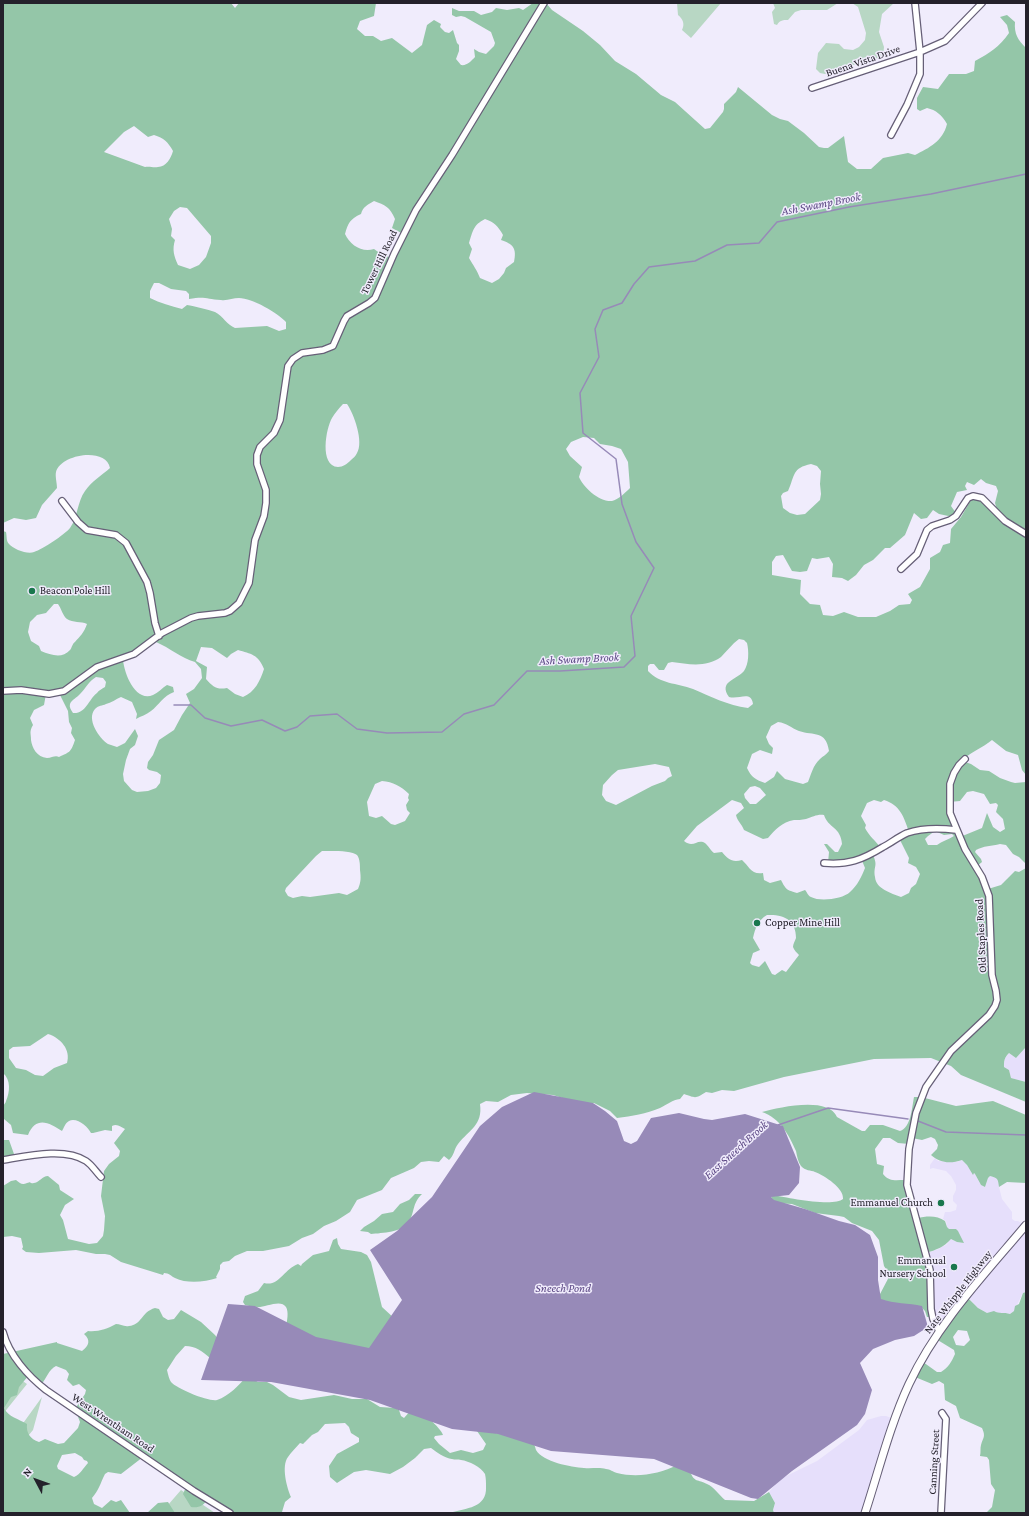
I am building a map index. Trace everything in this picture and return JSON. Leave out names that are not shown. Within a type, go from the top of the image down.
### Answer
[{"type":"main road","name":"Nate Whipple Highway","points":[[865,1513],[902,1399],[915,1373],[939,1331],[970,1291],[1026,1225]]},
{"type":"street","name":"Tower Hill Road","points":[[3,692],[14,690],[49,694],[64,691],[97,667],[134,654],[158,636],[194,617],[225,613],[230,611],[239,603],[249,583],[255,540],[264,516],[266,503],[266,490],[257,464],[257,455],[260,447],[274,434],[280,420],[288,366],[293,359],[302,353],[323,350],[333,346],[347,316],[373,301],[418,206],[452,155],[544,3]]},
{"type":"street","points":[[891,135],[907,105],[920,74],[920,52],[915,3]]},
{"type":"street","name":"Buena Vista Drive","points":[[812,88],[920,52],[945,40],[982,3]]},
{"type":"street","points":[[901,569],[917,554],[927,530],[932,526],[950,520],[956,516],[968,498],[973,496],[982,498],[1005,521],[1026,534]]},
{"type":"street","points":[[62,501],[78,522],[87,530],[116,535],[126,543],[150,593],[158,636]]},
{"type":"street","name":"Old Staples Road","points":[[939,1331],[933,1319],[931,1309],[930,1270],[907,1185],[909,1149],[916,1113],[926,1087],[952,1051],[992,1011],[997,1000],[992,975],[990,896],[982,877],[965,849],[950,813],[950,784],[959,765],[965,759]]},
{"type":"street","points":[[824,863],[838,864],[858,859],[912,832],[935,829],[956,830]]},
{"type":"street","points":[[3,1160],[51,1154],[76,1155],[89,1163],[100,1177]]},
{"type":"street","name":"West Wrentham Road","points":[[3,1332],[5,1341],[17,1359],[27,1372],[48,1391],[194,1491],[230,1513]]},
{"type":"street","name":"Canning Street","points":[[941,1513],[946,1419],[942,1413]]},
{"type":"shaded area","points":[[1026,1047],[1026,1082],[1011,1078],[1009,1070],[1004,1067],[1004,1063],[1005,1058],[1009,1053],[1016,1058]]},
{"type":"shaded area","points":[[935,1158],[938,1161],[957,1162],[962,1160],[973,1174],[975,1174],[981,1185],[985,1187],[990,1176],[997,1178],[999,1180],[1002,1199],[1012,1212],[1012,1219],[1026,1226],[1026,1292],[1023,1293],[1014,1311],[1010,1314],[987,1313],[978,1308],[968,1297],[941,1331],[932,1319],[926,1253],[939,1249],[946,1245],[951,1239],[963,1243],[956,1229],[949,1229],[946,1221],[943,1219],[945,1212],[956,1210],[957,1205],[953,1201],[953,1196],[956,1190],[956,1185],[946,1171],[933,1168],[930,1169],[930,1165]]},
{"type":"shaded area","points":[[886,1416],[896,1420],[867,1513],[774,1513],[773,1510],[775,1503],[769,1492],[780,1479],[817,1461],[859,1430],[867,1420]]},
{"type":"green space","points":[[3,3],[231,3],[235,8],[239,3],[376,3],[374,16],[360,21],[357,29],[365,36],[373,36],[381,41],[392,38],[412,53],[422,45],[427,25],[434,20],[441,24],[440,27],[445,32],[449,33],[453,30],[459,45],[459,51],[456,59],[461,65],[465,65],[475,57],[474,49],[486,54],[495,43],[491,32],[465,17],[456,17],[452,15],[452,8],[459,11],[474,11],[481,15],[492,12],[496,8],[507,10],[519,8],[523,10],[533,3],[546,3],[552,10],[583,31],[600,45],[615,61],[636,74],[661,95],[675,102],[705,129],[710,128],[723,112],[724,104],[736,92],[738,87],[772,115],[788,121],[819,147],[828,148],[844,136],[848,162],[857,169],[871,169],[883,158],[908,153],[915,155],[930,147],[939,139],[947,124],[943,118],[933,110],[927,108],[920,111],[917,109],[917,98],[923,87],[938,89],[949,74],[966,74],[974,71],[975,61],[994,49],[1009,33],[1007,25],[1000,17],[1007,15],[1015,22],[1017,36],[1026,48],[1026,775],[1022,770],[1018,755],[1006,751],[992,740],[968,755],[962,761],[971,764],[980,770],[989,771],[1000,778],[1011,782],[1026,782],[1026,864],[1019,857],[1013,854],[1006,845],[1000,844],[985,847],[976,850],[975,852],[981,859],[982,862],[977,866],[988,889],[1001,885],[1015,871],[1019,872],[1026,868],[1026,1047],[1016,1058],[1009,1053],[1006,1056],[1004,1067],[1009,1070],[1011,1078],[1026,1082],[1026,1102],[961,1075],[951,1066],[931,1058],[874,1059],[784,1077],[734,1091],[722,1090],[712,1093],[706,1092],[695,1097],[684,1094],[680,1099],[672,1101],[655,1110],[617,1118],[610,1111],[594,1103],[578,1103],[553,1095],[527,1093],[511,1095],[498,1102],[486,1101],[480,1104],[477,1122],[458,1144],[449,1160],[444,1156],[439,1162],[421,1162],[414,1168],[391,1178],[382,1190],[357,1200],[350,1212],[336,1221],[324,1226],[313,1234],[302,1238],[289,1246],[263,1251],[247,1251],[235,1256],[229,1261],[223,1262],[220,1265],[217,1278],[207,1281],[190,1282],[180,1280],[164,1273],[163,1275],[121,1262],[110,1255],[76,1250],[39,1253],[26,1252],[22,1249],[21,1238],[12,1236],[3,1237],[3,1186],[16,1180],[23,1184],[30,1182],[34,1183],[48,1176],[59,1185],[60,1190],[74,1199],[65,1205],[60,1215],[63,1220],[68,1239],[89,1244],[97,1243],[103,1236],[104,1230],[105,1216],[101,1196],[104,1171],[109,1164],[119,1156],[120,1151],[114,1143],[125,1129],[116,1125],[112,1126],[112,1131],[105,1130],[91,1133],[82,1123],[72,1120],[66,1123],[62,1131],[48,1123],[39,1123],[31,1129],[28,1135],[13,1133],[11,1125],[4,1119],[3,1116],[3,1106],[6,1102],[9,1083],[3,1073],[3,531],[6,532],[9,544],[14,548],[25,552],[34,552],[53,542],[73,524],[82,495],[93,482],[110,468],[107,461],[101,457],[83,455],[66,461],[56,472],[57,488],[42,505],[36,518],[26,520],[14,518],[3,523]],"holes":[[[134,126],[148,137],[154,135],[163,139],[173,151],[166,164],[161,167],[145,167],[104,152],[124,132]],[[374,201],[387,207],[395,219],[392,228],[403,234],[391,258],[374,249],[365,250],[353,245],[345,234],[350,222],[361,214],[366,206]],[[180,207],[187,208],[211,236],[211,243],[206,257],[199,265],[190,269],[178,265],[174,253],[175,240],[171,236],[172,229],[169,219],[174,211]],[[485,219],[493,223],[503,235],[501,240],[509,243],[513,247],[515,253],[514,262],[506,268],[499,279],[492,283],[480,278],[469,258],[472,249],[469,243],[476,226]],[[154,283],[159,283],[171,289],[186,291],[189,294],[189,299],[202,298],[223,300],[237,298],[251,300],[282,318],[286,322],[286,329],[279,331],[267,326],[235,328],[213,311],[187,305],[182,309],[150,298],[150,291]],[[343,404],[347,404],[355,421],[359,435],[359,448],[357,454],[348,463],[338,467],[332,465],[326,454],[326,438],[328,430],[332,418]],[[583,437],[594,438],[600,444],[621,449],[628,462],[630,488],[622,496],[612,501],[602,499],[592,493],[581,481],[579,477],[582,467],[570,456],[566,449],[571,442]],[[811,464],[817,466],[821,471],[820,500],[805,514],[797,515],[790,513],[783,508],[781,496],[783,493],[788,491],[795,473],[800,468]],[[981,479],[986,483],[996,486],[998,491],[995,503],[998,513],[982,501],[975,499],[971,500],[961,517],[951,529],[950,543],[943,545],[940,552],[930,558],[930,569],[920,587],[908,594],[912,600],[910,604],[899,605],[876,617],[858,617],[844,612],[833,616],[823,615],[820,605],[810,604],[800,594],[801,580],[772,575],[772,562],[776,556],[783,555],[792,571],[800,572],[807,571],[812,558],[817,559],[829,557],[833,564],[832,577],[842,578],[848,581],[856,575],[864,565],[873,560],[885,548],[890,548],[905,535],[914,513],[921,519],[927,518],[933,510],[939,514],[953,517],[956,513],[951,506],[957,492],[967,490],[965,486],[967,482],[974,485]],[[54,604],[58,604],[67,619],[87,624],[70,650],[64,655],[56,655],[41,651],[39,646],[31,641],[28,632],[30,622],[37,615],[46,613]],[[739,639],[744,640],[747,643],[748,657],[746,668],[741,674],[727,684],[726,692],[729,697],[733,698],[744,696],[750,697],[753,704],[748,708],[726,703],[693,689],[663,681],[648,671],[648,666],[650,664],[654,664],[659,670],[664,670],[668,663],[672,662],[684,664],[703,664],[709,663],[721,657]],[[156,642],[195,662],[201,669],[202,678],[194,689],[186,694],[190,703],[174,730],[159,740],[153,755],[148,762],[147,768],[161,775],[160,783],[156,788],[148,791],[137,792],[132,790],[124,781],[123,774],[126,760],[130,749],[135,745],[138,736],[135,729],[125,743],[117,747],[108,744],[104,741],[95,728],[92,718],[93,713],[98,707],[121,697],[132,702],[137,714],[136,719],[154,709],[161,701],[174,692],[173,687],[167,685],[153,695],[147,696],[141,694],[131,684],[125,670],[123,658],[148,643]],[[201,647],[212,648],[227,658],[238,650],[254,655],[257,657],[264,669],[256,686],[251,692],[243,697],[235,694],[227,688],[220,689],[213,686],[206,679],[207,667],[196,661]],[[96,677],[103,678],[106,682],[105,687],[94,696],[84,709],[77,713],[73,713],[70,704],[91,680]],[[59,693],[68,711],[69,722],[72,728],[71,733],[75,740],[68,753],[59,757],[56,756],[47,758],[40,756],[34,749],[31,740],[33,725],[30,718],[34,710],[44,705],[46,694]],[[778,722],[784,723],[799,731],[822,737],[825,740],[829,751],[816,764],[812,770],[808,782],[803,784],[785,779],[777,771],[774,777],[765,783],[754,778],[747,768],[752,754],[760,750],[772,754],[773,748],[769,744],[766,737],[771,726]],[[655,764],[669,767],[672,776],[665,781],[652,786],[616,805],[606,801],[602,795],[603,785],[618,770]],[[382,781],[390,782],[409,794],[409,800],[406,805],[407,810],[410,813],[405,821],[395,825],[391,824],[382,816],[376,818],[369,816],[367,802],[375,784]],[[755,786],[760,788],[766,795],[756,804],[750,804],[745,798],[744,794],[750,787]],[[973,791],[984,794],[990,804],[996,803],[998,805],[996,812],[1003,819],[1005,829],[1000,832],[993,827],[987,813],[982,828],[960,837],[949,802],[960,801],[967,792]],[[732,800],[741,803],[744,808],[736,815],[744,830],[763,839],[768,838],[782,824],[817,815],[824,815],[828,823],[839,834],[842,844],[838,852],[835,852],[827,844],[824,844],[829,852],[828,863],[861,858],[865,868],[861,878],[853,890],[847,894],[837,898],[815,899],[808,895],[805,890],[797,893],[789,890],[781,880],[770,883],[764,880],[763,873],[756,873],[751,870],[742,860],[730,860],[722,852],[714,853],[703,842],[690,844],[684,841],[697,826]],[[874,800],[881,802],[884,800],[894,805],[901,812],[909,832],[899,838],[909,858],[908,863],[916,867],[920,874],[916,884],[911,888],[909,893],[901,897],[881,888],[878,885],[875,877],[875,864],[872,853],[880,847],[865,828],[866,825],[861,816],[867,803]],[[935,831],[944,835],[952,834],[954,836],[937,845],[928,845],[925,839]],[[322,851],[350,852],[357,855],[360,862],[361,878],[358,889],[347,895],[339,893],[310,897],[302,896],[293,898],[288,896],[285,891],[286,888]],[[767,915],[773,915],[788,919],[794,927],[796,938],[793,947],[799,955],[786,972],[782,970],[775,975],[772,974],[765,961],[759,967],[750,963],[753,953],[760,950],[753,938],[757,925],[761,919]],[[48,1034],[57,1038],[64,1045],[68,1058],[67,1063],[54,1068],[43,1076],[35,1075],[26,1070],[16,1068],[9,1058],[9,1050],[13,1047],[30,1046]]]},
{"type":"green space","points":[[677,3],[721,3],[691,38],[682,30],[683,24],[678,15]]},
{"type":"green space","points":[[773,3],[838,3],[827,10],[801,10],[795,12],[788,20],[779,22],[777,25],[774,24],[772,12],[775,8]]},
{"type":"green space","points":[[852,3],[894,3],[882,14],[879,32],[884,47],[883,56],[862,64],[844,66],[832,73],[820,73],[816,69],[818,53],[826,43],[839,44],[844,49],[853,50],[859,47],[865,40],[866,33],[858,7]]},
{"type":"green space","points":[[914,1097],[921,1097],[956,1106],[993,1101],[1026,1115],[1026,1183],[1007,1182],[999,1187],[997,1179],[990,1176],[985,1187],[981,1185],[975,1174],[974,1173],[973,1175],[962,1160],[945,1162],[938,1160],[931,1155],[937,1149],[938,1145],[935,1139],[931,1137],[922,1140],[912,1138],[909,1144],[898,1143],[890,1138],[883,1138],[875,1149],[877,1164],[884,1166],[883,1174],[885,1177],[893,1180],[905,1180],[917,1218],[932,1216],[942,1219],[945,1221],[949,1229],[956,1229],[958,1231],[964,1243],[951,1239],[940,1248],[926,1253],[932,1319],[927,1317],[925,1311],[921,1307],[894,1307],[879,1299],[879,1296],[890,1275],[884,1266],[879,1240],[872,1231],[852,1223],[844,1217],[815,1213],[792,1204],[775,1203],[771,1197],[774,1195],[799,1200],[821,1202],[838,1201],[843,1199],[840,1191],[829,1179],[813,1171],[806,1170],[801,1166],[798,1161],[796,1151],[787,1133],[774,1118],[762,1112],[791,1106],[814,1105],[824,1107],[832,1111],[837,1117],[862,1131],[865,1131],[870,1125],[883,1125],[900,1131],[907,1126],[909,1122]]},
{"type":"green space","points":[[3,1140],[9,1140],[14,1154],[12,1158],[3,1159]]},
{"type":"green space","points":[[415,1194],[422,1194],[415,1204],[409,1222],[402,1228],[371,1234],[360,1231],[382,1214],[393,1212],[400,1204],[409,1200]]},
{"type":"green space","points":[[337,1238],[341,1249],[361,1252],[367,1255],[371,1262],[382,1307],[395,1319],[372,1363],[286,1327],[288,1317],[286,1307],[284,1305],[277,1303],[256,1307],[245,1305],[243,1302],[245,1296],[258,1291],[264,1283],[269,1284],[274,1282],[293,1266],[298,1264],[301,1266],[313,1255],[329,1251],[333,1240]]},
{"type":"green space","points":[[1026,1292],[1026,1513],[986,1513],[992,1507],[995,1490],[991,1484],[989,1460],[987,1457],[980,1456],[984,1435],[982,1428],[960,1418],[956,1406],[945,1400],[944,1384],[939,1381],[932,1384],[915,1377],[923,1362],[937,1372],[941,1372],[951,1362],[955,1354],[954,1350],[936,1339],[967,1297],[978,1308],[987,1313],[994,1311],[1010,1314],[1014,1311],[1015,1306],[1019,1304],[1023,1293]],"holes":[[[958,1330],[967,1331],[970,1340],[964,1346],[956,1345],[953,1337]]]},
{"type":"green space","points":[[155,1308],[159,1309],[163,1317],[168,1320],[174,1319],[181,1310],[201,1322],[221,1343],[210,1358],[199,1349],[185,1346],[167,1370],[170,1381],[174,1385],[207,1399],[217,1400],[226,1396],[247,1376],[258,1382],[267,1382],[289,1397],[301,1400],[334,1395],[352,1399],[367,1399],[380,1407],[395,1408],[399,1410],[401,1416],[404,1418],[412,1409],[420,1412],[430,1419],[441,1432],[443,1435],[435,1436],[434,1438],[450,1453],[461,1450],[473,1453],[483,1450],[486,1444],[477,1429],[533,1441],[536,1450],[545,1458],[572,1466],[603,1468],[617,1473],[640,1475],[656,1473],[677,1465],[690,1471],[695,1479],[710,1485],[725,1500],[754,1501],[769,1492],[775,1503],[773,1510],[774,1513],[450,1513],[474,1506],[483,1499],[485,1494],[486,1479],[485,1474],[481,1469],[468,1462],[446,1457],[431,1448],[424,1449],[403,1467],[390,1474],[366,1470],[354,1472],[337,1483],[330,1477],[329,1466],[337,1454],[359,1442],[359,1438],[351,1433],[349,1427],[345,1423],[325,1424],[318,1432],[312,1435],[303,1444],[300,1443],[289,1455],[286,1461],[285,1471],[286,1483],[291,1497],[285,1502],[282,1512],[279,1513],[223,1513],[224,1510],[207,1500],[200,1506],[191,1507],[183,1494],[186,1487],[143,1457],[121,1474],[108,1472],[105,1474],[98,1490],[92,1498],[94,1504],[102,1508],[111,1500],[116,1502],[121,1500],[130,1513],[3,1513],[3,1354],[57,1342],[82,1351],[88,1343],[88,1338],[84,1334],[88,1331],[102,1330],[116,1324],[125,1326],[133,1325],[150,1310]],"holes":[[[56,1366],[66,1370],[69,1374],[67,1380],[73,1386],[79,1384],[86,1390],[75,1409],[80,1422],[78,1428],[64,1443],[58,1444],[45,1439],[39,1442],[33,1439],[28,1433],[27,1424],[11,1416],[4,1408],[11,1397],[17,1395],[19,1387],[29,1375],[41,1385],[49,1372]],[[75,1453],[88,1463],[80,1473],[74,1477],[58,1469],[57,1466],[62,1455]]]},
{"type":"green space","points":[[3,1365],[7,1370],[27,1384],[3,1414]]},
{"type":"green space","points":[[42,1397],[33,1430],[23,1442],[16,1433]]},
{"type":"green space","points":[[181,1490],[215,1513],[161,1513]]},
{"type":"green space","points":[[168,1502],[175,1513],[147,1513],[158,1503]]},
{"type":"water","name":"Sneech Pond","points":[[534,1092],[593,1103],[617,1121],[624,1141],[631,1144],[637,1141],[651,1118],[679,1113],[712,1120],[745,1114],[783,1126],[800,1167],[799,1183],[789,1195],[771,1197],[774,1200],[855,1225],[870,1235],[878,1257],[878,1280],[881,1299],[891,1302],[922,1306],[928,1327],[914,1336],[895,1340],[873,1349],[860,1363],[872,1390],[865,1414],[857,1425],[792,1471],[758,1499],[751,1498],[654,1459],[551,1451],[498,1434],[452,1429],[370,1400],[271,1382],[201,1380],[228,1304],[255,1306],[316,1337],[369,1348],[402,1300],[370,1250],[397,1231],[432,1197],[480,1126],[502,1107]]},
{"type":"waterway","name":"Ash Swamp Brook","points":[[174,705],[191,705],[205,718],[231,726],[262,720],[285,731],[297,727],[310,716],[337,714],[357,729],[387,733],[442,732],[464,714],[494,705],[527,671],[560,671],[624,667],[635,656],[631,616],[654,568],[636,542],[622,504],[616,459],[583,433],[580,393],[599,357],[595,329],[603,310],[622,303],[634,284],[649,267],[695,261],[727,245],[759,243],[777,222],[849,207],[931,194],[1026,174]]},
{"type":"waterway","name":"East Sneech Brook","points":[[778,1125],[828,1108],[908,1119]]},
{"type":"waterway","name":"East Sneech Brook","points":[[918,1121],[946,1132],[1026,1135]]},
{"type":"place","name":"Beacon Pole Hill","points":[[32,591]]},
{"type":"place","name":"Copper Mine Hill","points":[[757,923]]},
{"type":"place","name":"Emmanuel Church","points":[[941,1203]]},
{"type":"place","name":"Emmanual Nursery School","points":[[954,1267]]}]
